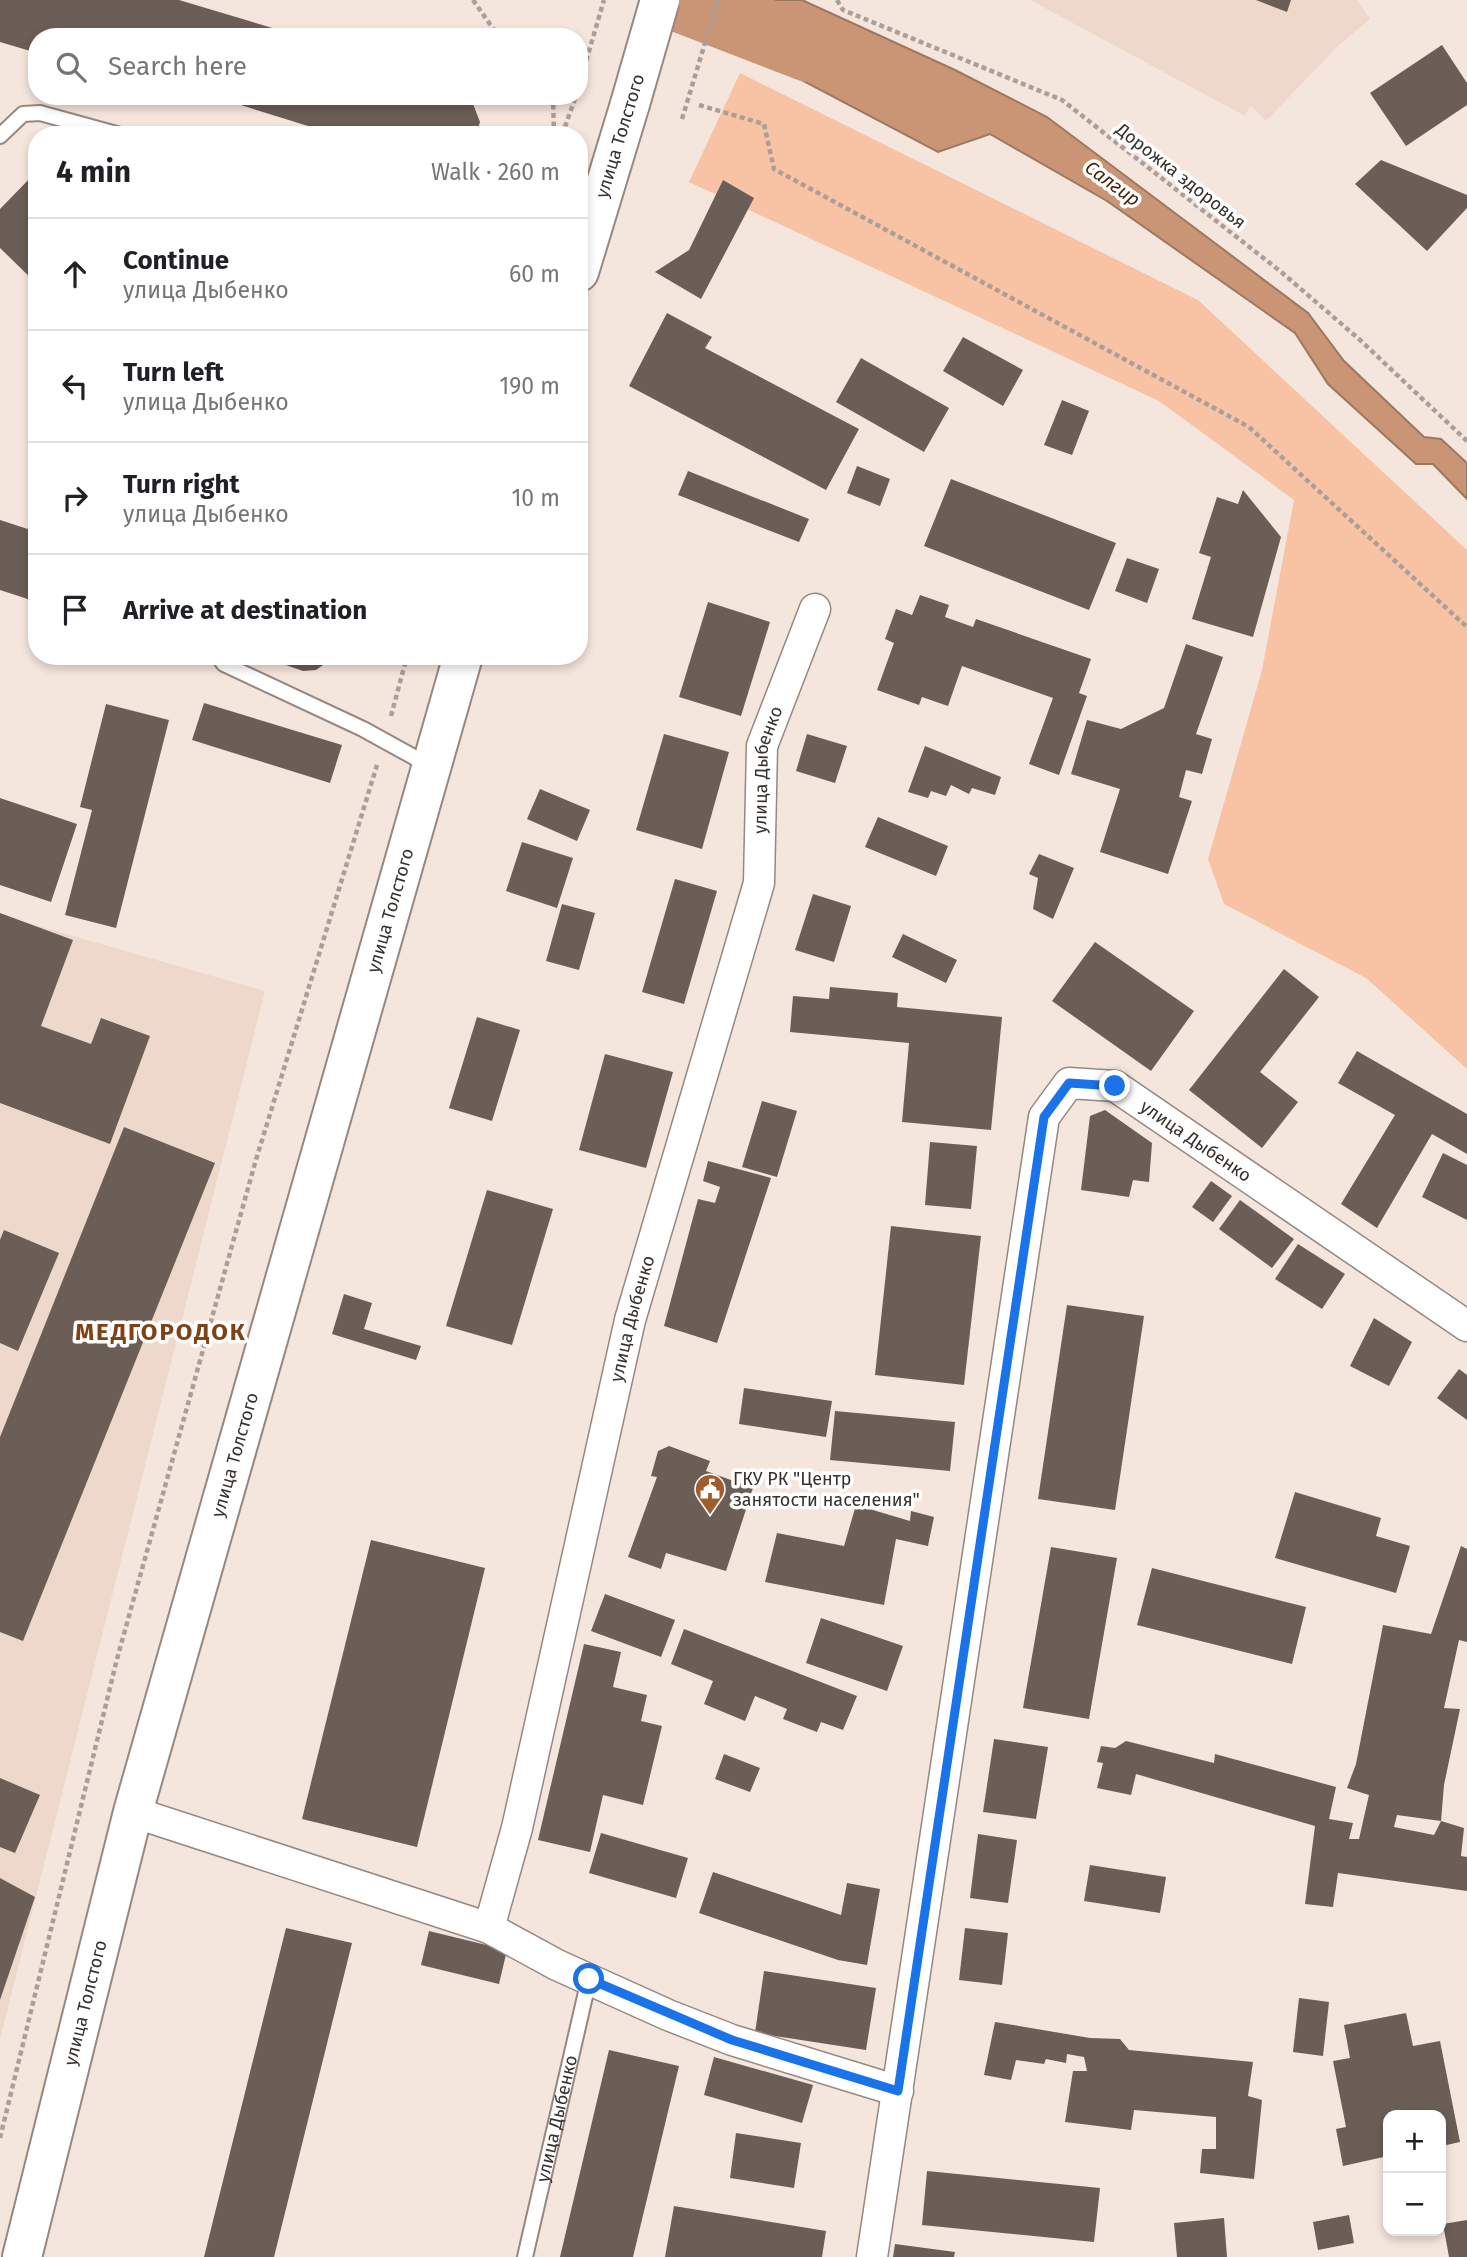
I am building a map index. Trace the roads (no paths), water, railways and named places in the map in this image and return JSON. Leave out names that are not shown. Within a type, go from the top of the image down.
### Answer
[{"type":"main road","name":"улица Толстого","points":[[588,242],[660,0]]},
{"type":"main road","name":"улица Толстого","points":[[22,2257],[133,1812],[460,665]]},
{"type":"street","name":"улица Дыбенко","points":[[489,1928],[517,1828],[630,1320],[759,883],[762,746],[816,609]]},
{"type":"street","name":"улица Дыбенко","points":[[872,2257],[1044,1117],[1069,1083],[1115,1086],[1467,1326]]},
{"type":"street","points":[[133,1812],[489,1928],[589,1979],[732,2040],[898,2091]]},
{"type":"lane","points":[[0,136],[23,114],[40,113],[87,126]]},
{"type":"lane","points":[[226,665],[363,729],[384,743],[430,766]]},
{"type":"lane","name":"улица Дыбенко","points":[[525,2257],[589,1979]]},
{"type":"water","points":[[729,0],[802,0],[955,70],[1047,117],[1308,313],[1344,361],[1424,437],[1441,439],[1467,463],[1467,499],[1433,464],[1416,464],[1328,384],[1295,333],[1107,201],[990,134],[938,152],[718,36]]},
{"type":"waterway","name":"Салгир","points":[[682,0],[809,49]]},
{"type":"place","name":"ГКУ РК \"Центр занятости населения\"","points":[[710,1516]]},
{"type":"district","name":"МЕДГОРОДОК","points":[[161,1332]]}]
